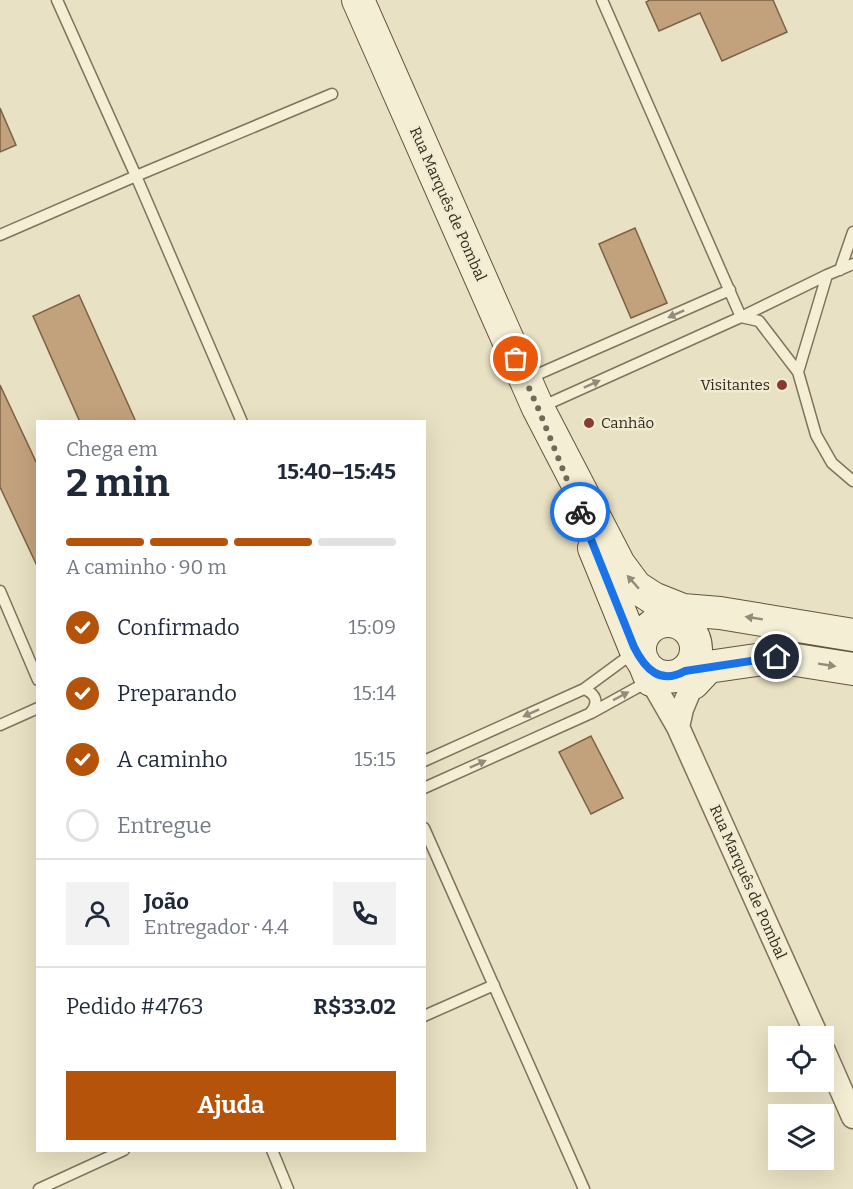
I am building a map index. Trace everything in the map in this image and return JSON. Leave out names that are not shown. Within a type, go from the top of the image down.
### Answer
[{"type":"street","name":"Rua Marquês de Pombal","points":[[358,0],[538,408],[619,564],[636,587],[653,598],[670,658],[678,727],[813,1026]]},
{"type":"street","name":"Rua Marquês de Pombal","points":[[538,408],[670,658]]},
{"type":"street","points":[[670,658],[720,613],[853,635]]},
{"type":"street","points":[[670,658],[777,657],[853,669]]},
{"type":"street","points":[[670,658],[682,709],[678,727]]},
{"type":"street","points":[[834,1074],[853,1117]]},
{"type":"lane","points":[[57,0],[241,420]]},
{"type":"lane","points":[[602,0],[741,317]]},
{"type":"lane","points":[[0,235],[332,94]]},
{"type":"lane","points":[[840,270],[853,231]]},
{"type":"lane","points":[[538,408],[853,264]]},
{"type":"lane","points":[[798,372],[827,275]]},
{"type":"lane","points":[[525,380],[730,290]]},
{"type":"lane","points":[[741,317],[759,321],[798,372],[816,435],[832,463],[853,481]]},
{"type":"lane","points":[[0,591],[36,675]]},
{"type":"lane","points":[[426,760],[584,689],[670,658]]},
{"type":"lane","points":[[426,787],[591,712],[670,658]]},
{"type":"lane","points":[[584,689],[591,692],[596,699],[596,706],[591,712]]},
{"type":"lane","points":[[0,725],[36,709]]},
{"type":"lane","points":[[426,832],[584,1189]]},
{"type":"lane","points":[[426,1015],[494,985]]},
{"type":"lane","points":[[39,1189],[120,1152]]},
{"type":"lane","points":[[273,1152],[288,1189]]},
{"type":"building","points":[[650,0],[773,0],[787,32],[722,61],[700,13],[659,31],[646,2]]},
{"type":"building","points":[[0,108],[16,145],[0,152]]},
{"type":"building","points":[[635,228],[667,303],[631,318],[599,244]]},
{"type":"building","points":[[79,295],[135,420],[79,420],[33,316]]},
{"type":"building","points":[[0,385],[36,462],[36,564],[0,487]]},
{"type":"building","points":[[591,736],[623,798],[591,814],[559,752]]},
{"type":"way so far","points":[[516,359],[580,512]]},
{"type":"place","name":"Visitantes","points":[[782,385]]},
{"type":"place","name":"Canhão","points":[[589,423]]},
{"type":"route","points":[[580,512],[634,647],[652,672],[669,677],[685,671],[777,657]]}]
